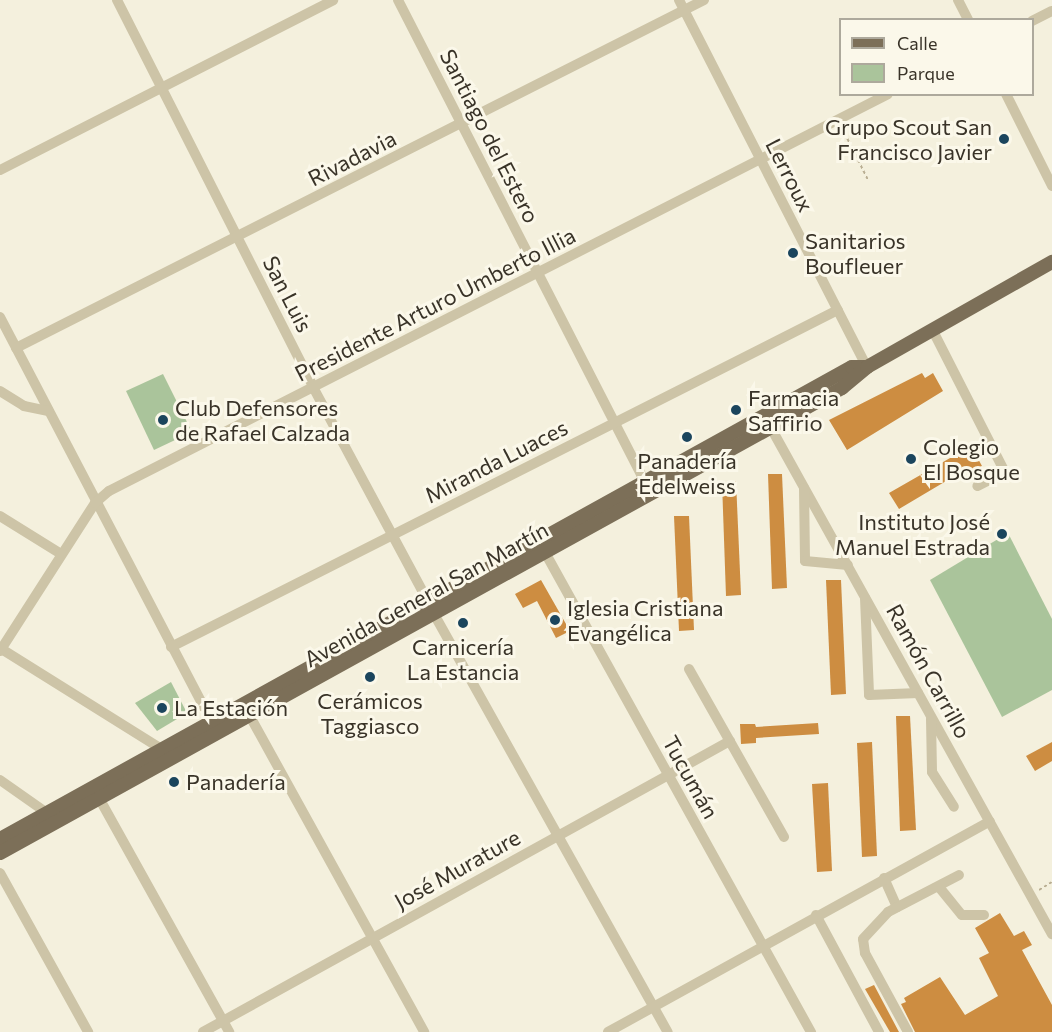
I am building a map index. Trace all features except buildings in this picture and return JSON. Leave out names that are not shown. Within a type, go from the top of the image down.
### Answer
[{"type":"main road","name":"Avenida General San Martín","points":[[541,546],[771,428],[858,378],[867,367],[1052,262]]},
{"type":"main road","name":"Avenida General San Martín","points":[[0,839],[167,753],[431,608],[541,546],[645,482],[852,368],[867,367]]},
{"type":"main road","name":"Avenida General San Martín","points":[[0,853],[99,798],[212,723],[246,710]]},
{"type":"street","name":"San Luis","points":[[117,0],[313,387],[431,608],[668,1032]]},
{"type":"street","points":[[0,170],[333,0]]},
{"type":"street","name":"Santiago del Estero","points":[[398,0],[645,482]]},
{"type":"street","name":"Rivadavia","points":[[16,348],[239,238],[462,123],[682,5],[704,0]]},
{"type":"street","points":[[958,0],[967,18]]},
{"type":"street","name":"Lerroux","points":[[682,5],[867,367]]},
{"type":"street","points":[[1034,20],[1052,11]]},
{"type":"street","name":"Presidente Arturo Umberto Illia","points":[[0,649],[95,503],[109,491],[884,96]]},
{"type":"street","points":[[1007,96],[1052,186]]},
{"type":"street","name":"Miranda Luaces","points":[[171,647],[838,310]]},
{"type":"street","points":[[0,317],[95,503],[212,723]]},
{"type":"street","points":[[932,329],[1005,472],[977,486]]},
{"type":"street","points":[[0,391],[24,406],[48,411]]},
{"type":"street","name":"Ramón Carrillo","points":[[771,428],[1052,934]]},
{"type":"street","points":[[804,486],[805,561],[848,565]]},
{"type":"street","points":[[0,516],[61,554]]},
{"type":"street","name":"Tucumán","points":[[541,546],[811,1032]]},
{"type":"street","points":[[865,596],[869,695],[918,693]]},
{"type":"street","points":[[0,649],[167,753]]},
{"type":"street","points":[[689,669],[784,837]]},
{"type":"street","points":[[246,710],[424,1032]]},
{"type":"street","points":[[931,716],[932,772],[954,807]]},
{"type":"street","name":"José Murature","points":[[203,1032],[730,741]]},
{"type":"street","points":[[0,780],[47,813]]},
{"type":"street","points":[[99,798],[229,1032]]},
{"type":"street","points":[[608,1032],[816,915],[990,821]]},
{"type":"street","points":[[0,873],[88,1032]]},
{"type":"street","points":[[908,1032],[862,945],[871,926],[897,907],[959,875]]},
{"type":"street","points":[[884,878],[897,907]]},
{"type":"street","points":[[939,886],[962,915],[984,915]]},
{"type":"street","points":[[816,915],[879,1032]]},
{"type":"path","points":[[838,121],[868,180]]},
{"type":"path","points":[[1031,895],[1052,882]]},
{"type":"green space","name":"Club Defensores de Rafael Calzada","points":[[163,374],[192,432],[154,450],[126,391]]},
{"type":"green space","points":[[1008,533],[1052,619],[1052,690],[1002,717],[930,580]]},
{"type":"green space","name":"La Estación","points":[[171,682],[187,713],[157,731],[135,703]]},
{"type":"place","name":"Grupo Scout San Francisco Javier","points":[[1004,139]]},
{"type":"place","name":"Sanitarios Boufleuer","points":[[793,253]]},
{"type":"place","name":"Farmacia Saffirio","points":[[736,410]]},
{"type":"place","name":"Club Defensores de Rafael Calzada","points":[[163,420]]},
{"type":"place","name":"Panadería Edelweiss","points":[[687,437]]},
{"type":"place","name":"Colegio El Bosque","points":[[911,459]]},
{"type":"place","name":"Instituto José Manuel Estrada","points":[[1002,534]]},
{"type":"place","name":"Iglesia Cristiana Evangélica","points":[[555,620]]},
{"type":"place","name":"Carnicería La Estancia","points":[[463,623]]},
{"type":"place","name":"Cerámicos Taggiasco","points":[[370,677]]},
{"type":"place","name":"La Estación","points":[[162,708]]},
{"type":"place","name":"Panadería","points":[[174,782]]}]
